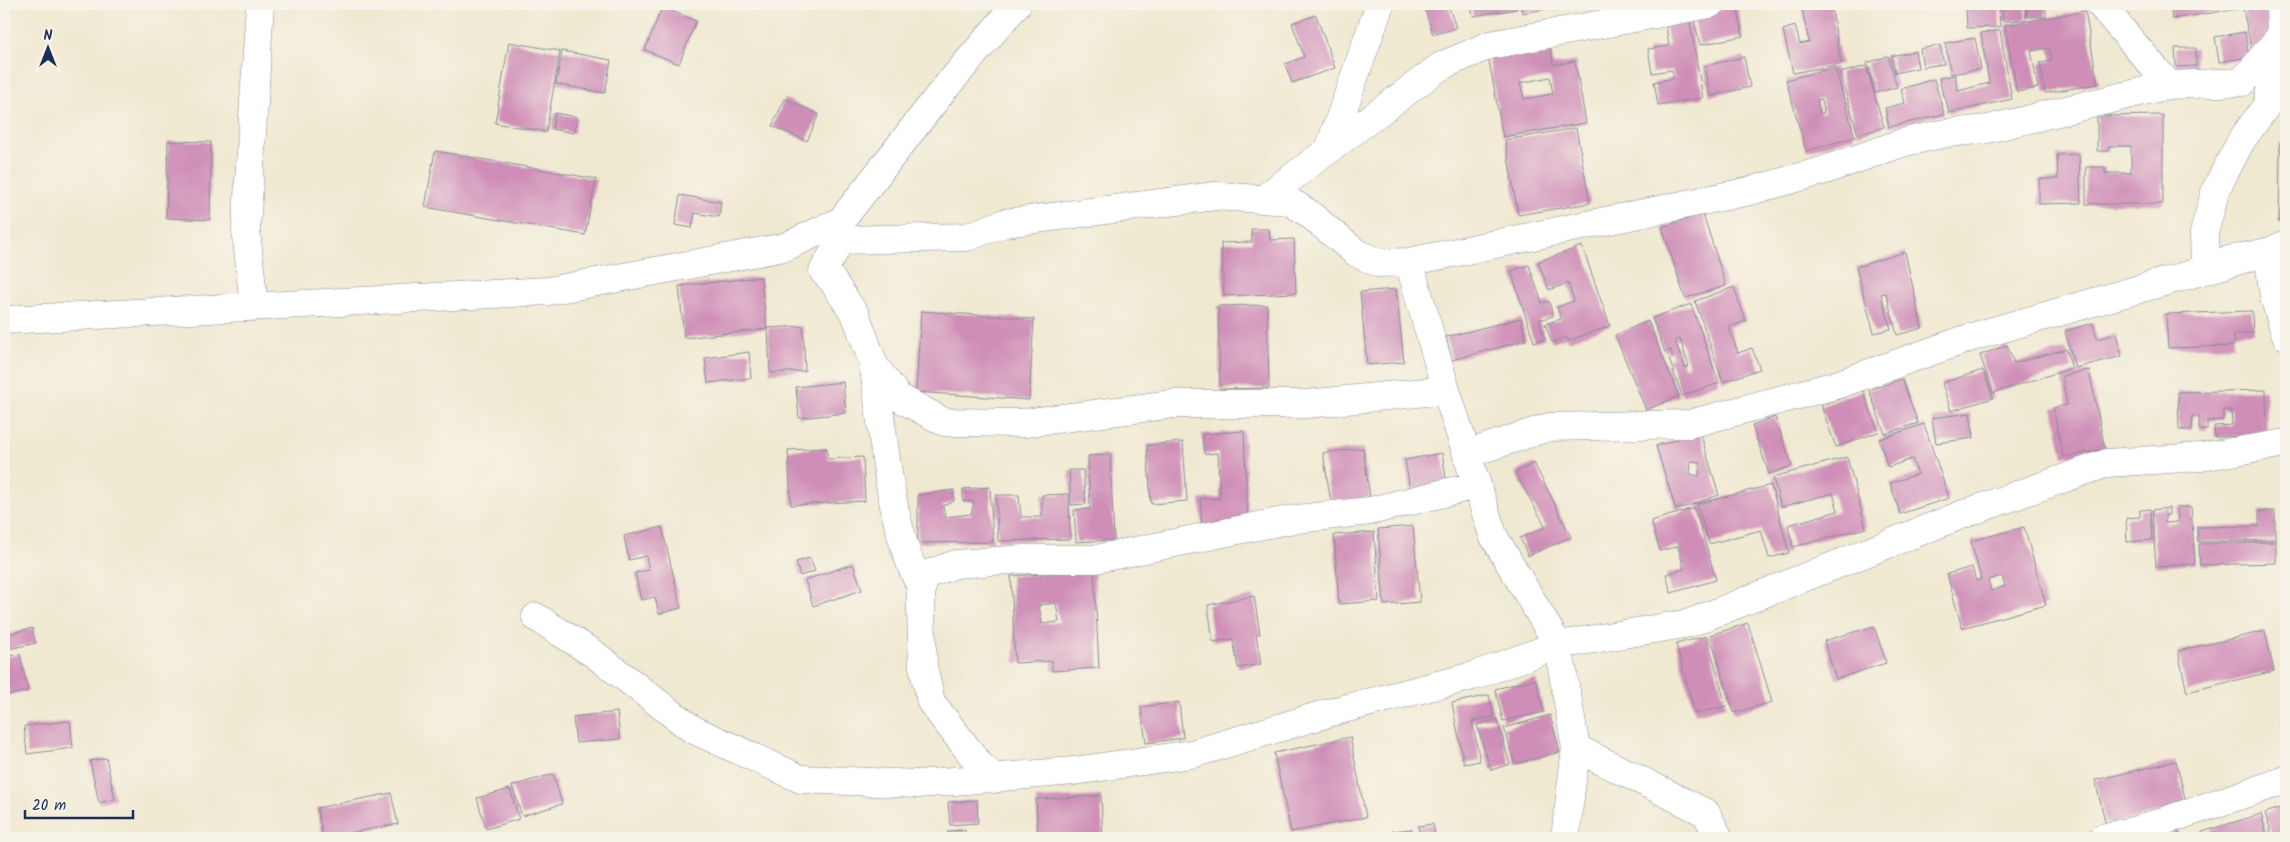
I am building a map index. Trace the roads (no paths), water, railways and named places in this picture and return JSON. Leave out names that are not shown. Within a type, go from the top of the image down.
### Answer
[{"type":"street","points":[[254,306],[246,230],[260,4]]},
{"type":"street","points":[[996,778],[980,765],[931,702],[923,666],[921,587],[909,565],[892,494],[874,365],[856,316],[832,280],[823,271],[834,234],[842,221],[940,94],[1017,4]]},
{"type":"street","points":[[1329,149],[1380,4]]},
{"type":"street","points":[[1263,199],[1441,66],[1464,55],[1490,45],[1710,4]]},
{"type":"street","points":[[2100,4],[2169,85]]},
{"type":"street","points":[[2277,248],[2205,266],[2204,233],[2216,189],[2241,141],[2266,105],[2284,35],[2280,4]]},
{"type":"street","points":[[4,320],[548,291],[785,247],[834,234],[967,237],[1005,223],[1215,196],[1289,201],[1308,213],[1355,252],[1378,263],[1409,262],[1750,191],[1822,171],[1905,142],[1988,129],[2169,85],[2242,82],[2284,35]]},
{"type":"street","points":[[2277,248],[2274,297],[2286,336]]},
{"type":"street","points":[[1467,454],[1549,427],[1689,424],[1836,384],[1972,338],[2277,248]]},
{"type":"street","points":[[1409,262],[1446,390],[1493,534],[1558,645],[1576,748],[1565,838]]},
{"type":"street","points":[[874,365],[898,397],[944,422],[1024,423],[1173,404],[1306,404],[1446,390]]},
{"type":"street","points":[[536,617],[594,654],[692,728],[801,778],[918,784],[1074,771],[1192,754],[1328,713],[1473,676],[1558,645],[1690,623],[1961,516],[2107,463],[2201,456],[2286,443]]},
{"type":"street","points":[[921,587],[928,574],[956,564],[1024,560],[1096,560],[1288,520],[1370,511],[1477,485]]},
{"type":"street","points":[[1576,748],[1706,813],[1719,838]]},
{"type":"street","points":[[2102,838],[2136,830],[2286,780]]}]
